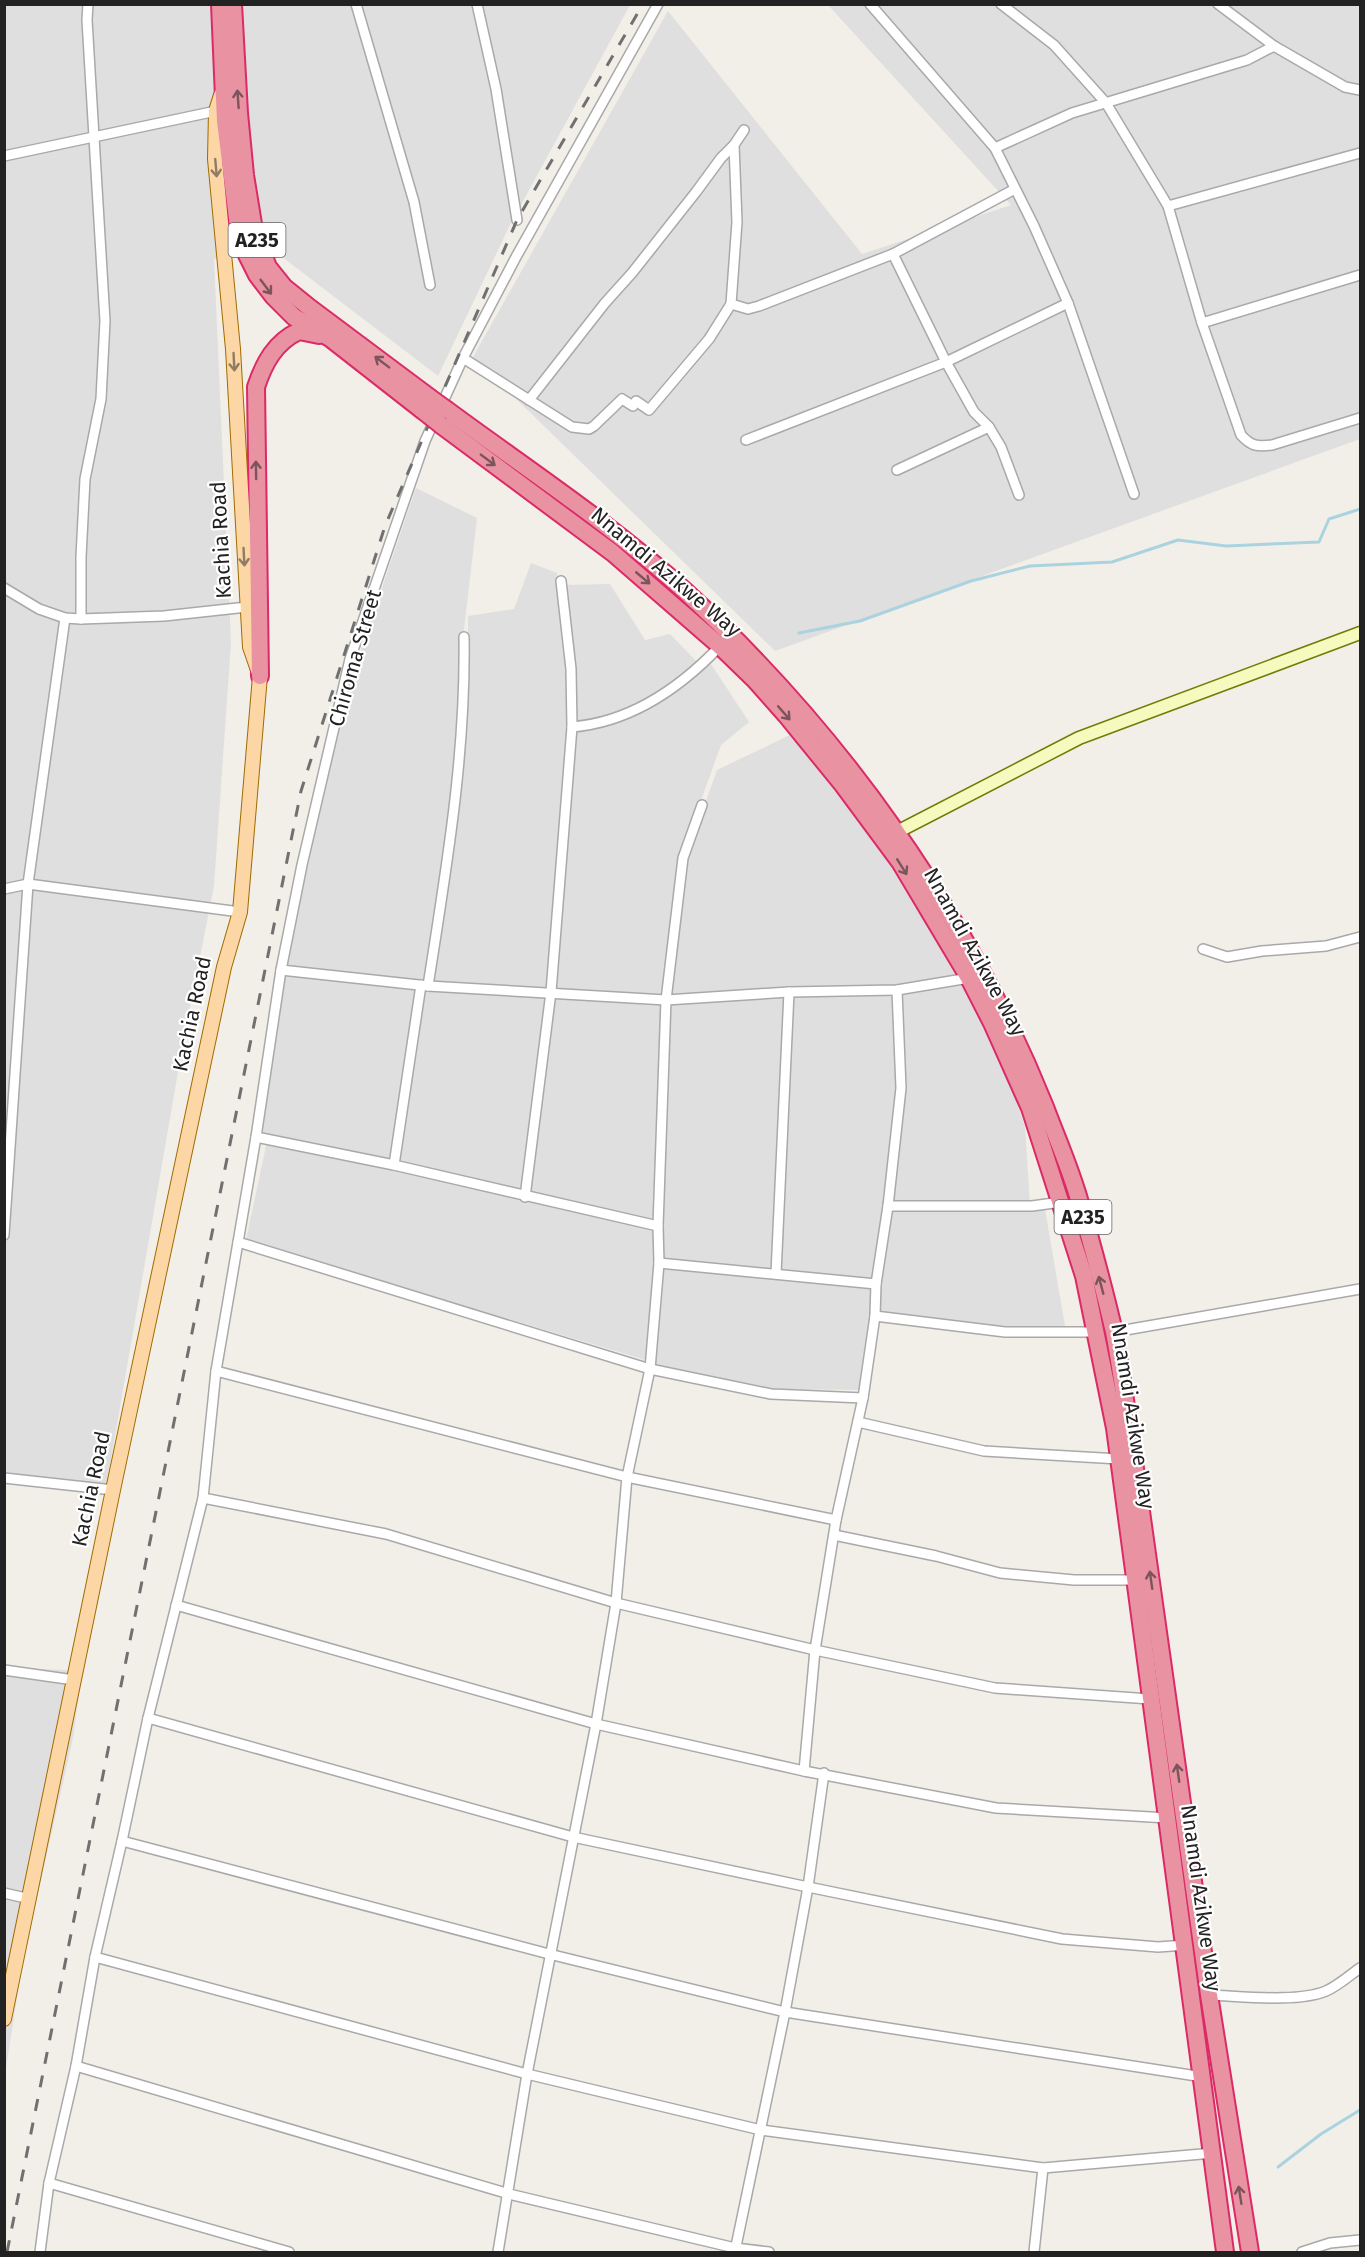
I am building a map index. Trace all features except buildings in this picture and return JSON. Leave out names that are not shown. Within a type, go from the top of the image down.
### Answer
[{"type":"highway","name":"Kachia Road","points":[[220,4],[223,90]]},
{"type":"highway","name":"A235","points":[[233,4],[238,113],[245,175],[254,231],[268,267],[284,287],[425,404]]},
{"type":"highway","name":"Nnamdi Azikwe Way","points":[[223,90],[231,179],[238,226],[247,255],[257,275],[273,296],[294,317],[330,338],[625,542],[682,589],[723,627],[828,741],[918,862],[963,937],[1026,1061],[1079,1201],[1114,1332],[1209,1995],[1250,2253]]},
{"type":"highway","points":[[260,676],[256,387],[261,371],[271,353],[290,335],[306,331],[330,338]]},
{"type":"highway","name":"Nnamdi Azikwe Way","points":[[444,417],[613,553],[720,646],[778,706],[843,785],[900,862],[969,978],[1030,1108],[1084,1276],[1119,1459],[1150,1699],[1186,1945],[1225,2253]]},
{"type":"main road","name":"Kachia Road","points":[[4,2019],[224,967],[240,912],[260,676],[250,647],[233,349],[215,159],[216,111],[223,90]]},
{"type":"street","points":[[81,619],[85,479],[101,399],[105,321],[93,138],[88,4]]},
{"type":"street","points":[[356,4],[414,202],[430,285]]},
{"type":"street","points":[[477,4],[496,89],[517,220]]},
{"type":"street","name":"Chiroma Street","points":[[40,2253],[49,2183],[76,2066],[94,1957],[148,1718],[204,1498],[216,1371],[256,1137],[281,970],[302,865],[350,658],[425,441],[464,358],[516,257],[658,4]]},
{"type":"street","points":[[1001,4],[1054,45],[1106,103],[1168,206],[1202,323],[1240,435],[1248,443],[1257,447],[1272,445],[1360,417]]},
{"type":"street","points":[[1218,4],[1274,46],[1359,93]]},
{"type":"street","points":[[876,6],[994,148],[1068,303],[1134,494]]},
{"type":"street","points":[[994,148],[1072,113],[1247,60],[1274,46]]},
{"type":"street","points":[[4,156],[216,111]]},
{"type":"street","points":[[529,400],[744,130]]},
{"type":"street","points":[[464,358],[572,428],[582,429],[594,426],[622,399],[633,406],[636,401],[649,410],[704,346],[731,304],[738,222],[734,145]]},
{"type":"street","points":[[1168,206],[1360,153]]},
{"type":"street","points":[[731,304],[748,309],[759,306],[892,254],[1015,189]]},
{"type":"street","points":[[892,254],[946,362],[974,412],[989,427],[1001,447],[1018,495]]},
{"type":"street","points":[[1202,323],[1360,275]]},
{"type":"street","points":[[746,440],[946,362],[1068,303]]},
{"type":"street","points":[[897,470],[989,427]]},
{"type":"street","points":[[525,1197],[552,992],[572,728],[571,669],[561,581]]},
{"type":"street","points":[[4,588],[39,609],[65,618],[164,616],[247,607]]},
{"type":"street","points":[[4,1235],[28,884],[65,618]]},
{"type":"street","points":[[897,832],[1079,738],[1360,633]]},
{"type":"street","points":[[394,1166],[451,839],[465,691],[464,637]]},
{"type":"street","points":[[572,728],[602,723],[657,700],[700,668],[720,646]]},
{"type":"street","points":[[498,2253],[549,1954],[596,1724],[616,1603],[627,1477],[650,1369],[659,1263],[658,1226],[666,1000],[683,858],[702,805]]},
{"type":"street","points":[[4,889],[28,884],[240,912]]},
{"type":"street","points":[[1203,949],[1227,957],[1270,950],[1326,946],[1360,937]]},
{"type":"street","points":[[281,970],[424,986],[666,1000],[789,992],[897,990],[969,978]]},
{"type":"street","points":[[804,1771],[815,1650],[836,1520],[863,1398],[875,1317],[876,1284],[888,1206],[901,1088],[897,990]]},
{"type":"street","points":[[776,1274],[789,992]]},
{"type":"street","points":[[256,1137],[658,1226]]},
{"type":"street","points":[[888,1206],[1032,1206],[1061,1202]]},
{"type":"street","points":[[238,1242],[650,1369],[771,1394],[863,1398]]},
{"type":"street","points":[[659,1263],[876,1284]]},
{"type":"street","points":[[1114,1332],[1360,1289]]},
{"type":"street","points":[[875,1317],[1005,1332],[1096,1332]]},
{"type":"street","points":[[216,1371],[627,1477],[836,1520]]},
{"type":"street","points":[[858,1422],[984,1451],[1119,1459]]},
{"type":"street","points":[[4,1478],[113,1490]]},
{"type":"street","points":[[204,1498],[386,1534],[616,1603],[815,1650],[994,1688],[1150,1699]]},
{"type":"street","points":[[834,1535],[936,1556],[1000,1573],[1074,1581],[1135,1580]]},
{"type":"street","points":[[176,1605],[596,1724],[804,1771],[824,1773],[996,1808],[1168,1818]]},
{"type":"street","points":[[4,1670],[74,1680]]},
{"type":"street","points":[[148,1718],[573,1837],[1062,1938],[1158,1947],[1186,1945]]},
{"type":"street","points":[[735,2250],[785,2012],[808,1887],[824,1773]]},
{"type":"street","points":[[122,1841],[549,1954],[785,2012],[1203,2077]]},
{"type":"street","points":[[4,1893],[30,1899]]},
{"type":"street","points":[[94,1957],[527,2074],[761,2130],[1042,2169],[1213,2153]]},
{"type":"street","points":[[1209,1995],[1296,1997],[1316,1995],[1328,1990],[1360,1968]]},
{"type":"street","points":[[76,2066],[508,2193],[735,2250],[770,2253]]},
{"type":"street","points":[[1034,2253],[1042,2169]]},
{"type":"street","points":[[49,2183],[289,2253]]},
{"type":"street","points":[[1302,2253],[1330,2243],[1360,2240]]},
{"type":"shaded area","points":[[5,5],[630,5],[510,225],[438,376],[273,250],[214,259],[231,643],[214,886],[183,1043],[106,1488],[5,1478]]},
{"type":"shaded area","points":[[828,5],[1360,5],[1360,439],[775,651],[473,357],[668,11],[862,254],[1011,205]]},
{"type":"shaded area","points":[[416,488],[477,518],[464,630],[461,692],[447,838],[424,984],[284,969],[351,679]]},
{"type":"shaded area","points":[[531,563],[557,573],[570,670],[571,728],[551,991],[430,985],[453,854],[468,694],[468,616],[514,609]]},
{"type":"shaded area","points":[[610,584],[645,640],[670,634],[700,665],[656,698],[593,724],[573,726],[563,585]]},
{"type":"shaded area","points":[[711,664],[749,722],[721,745],[681,856],[662,998],[554,991],[574,730],[658,701]]},
{"type":"shaded area","points":[[794,733],[905,886],[956,977],[898,988],[669,999],[685,860],[717,770]]},
{"type":"shaded area","points":[[282,971],[418,987],[393,1163],[260,1135]]},
{"type":"shaded area","points":[[965,981],[999,1048],[1025,1127],[1030,1205],[891,1204],[906,1086],[899,992]]},
{"type":"shaded area","points":[[423,989],[550,994],[524,1194],[397,1165]]},
{"type":"shaded area","points":[[553,994],[663,1002],[654,1222],[527,1196]]},
{"type":"shaded area","points":[[786,995],[773,1269],[661,1261],[669,1002]]},
{"type":"shaded area","points":[[791,995],[895,995],[899,1079],[875,1283],[777,1272]]},
{"type":"shaded area","points":[[267,1141],[653,1227],[656,1262],[649,1361],[246,1240]]},
{"type":"shaded area","points":[[890,1208],[1045,1209],[1066,1332],[1006,1329],[877,1312],[882,1255]]},
{"type":"shaded area","points":[[661,1265],[870,1285],[873,1312],[862,1390],[766,1389],[653,1367]]},
{"type":"shaded area","points":[[5,1667],[82,1671],[73,1738],[22,1965],[5,2075]]},
{"type":"waterway","points":[[799,633],[860,621],[971,581],[1030,566],[1112,562],[1178,540],[1226,546],[1319,542],[1329,519],[1360,509]]},
{"type":"waterway","points":[[1278,2167],[1321,2134],[1360,2110]]},
{"type":"railway","points":[[7,2252],[301,791],[385,526],[517,220],[643,4]]}]
